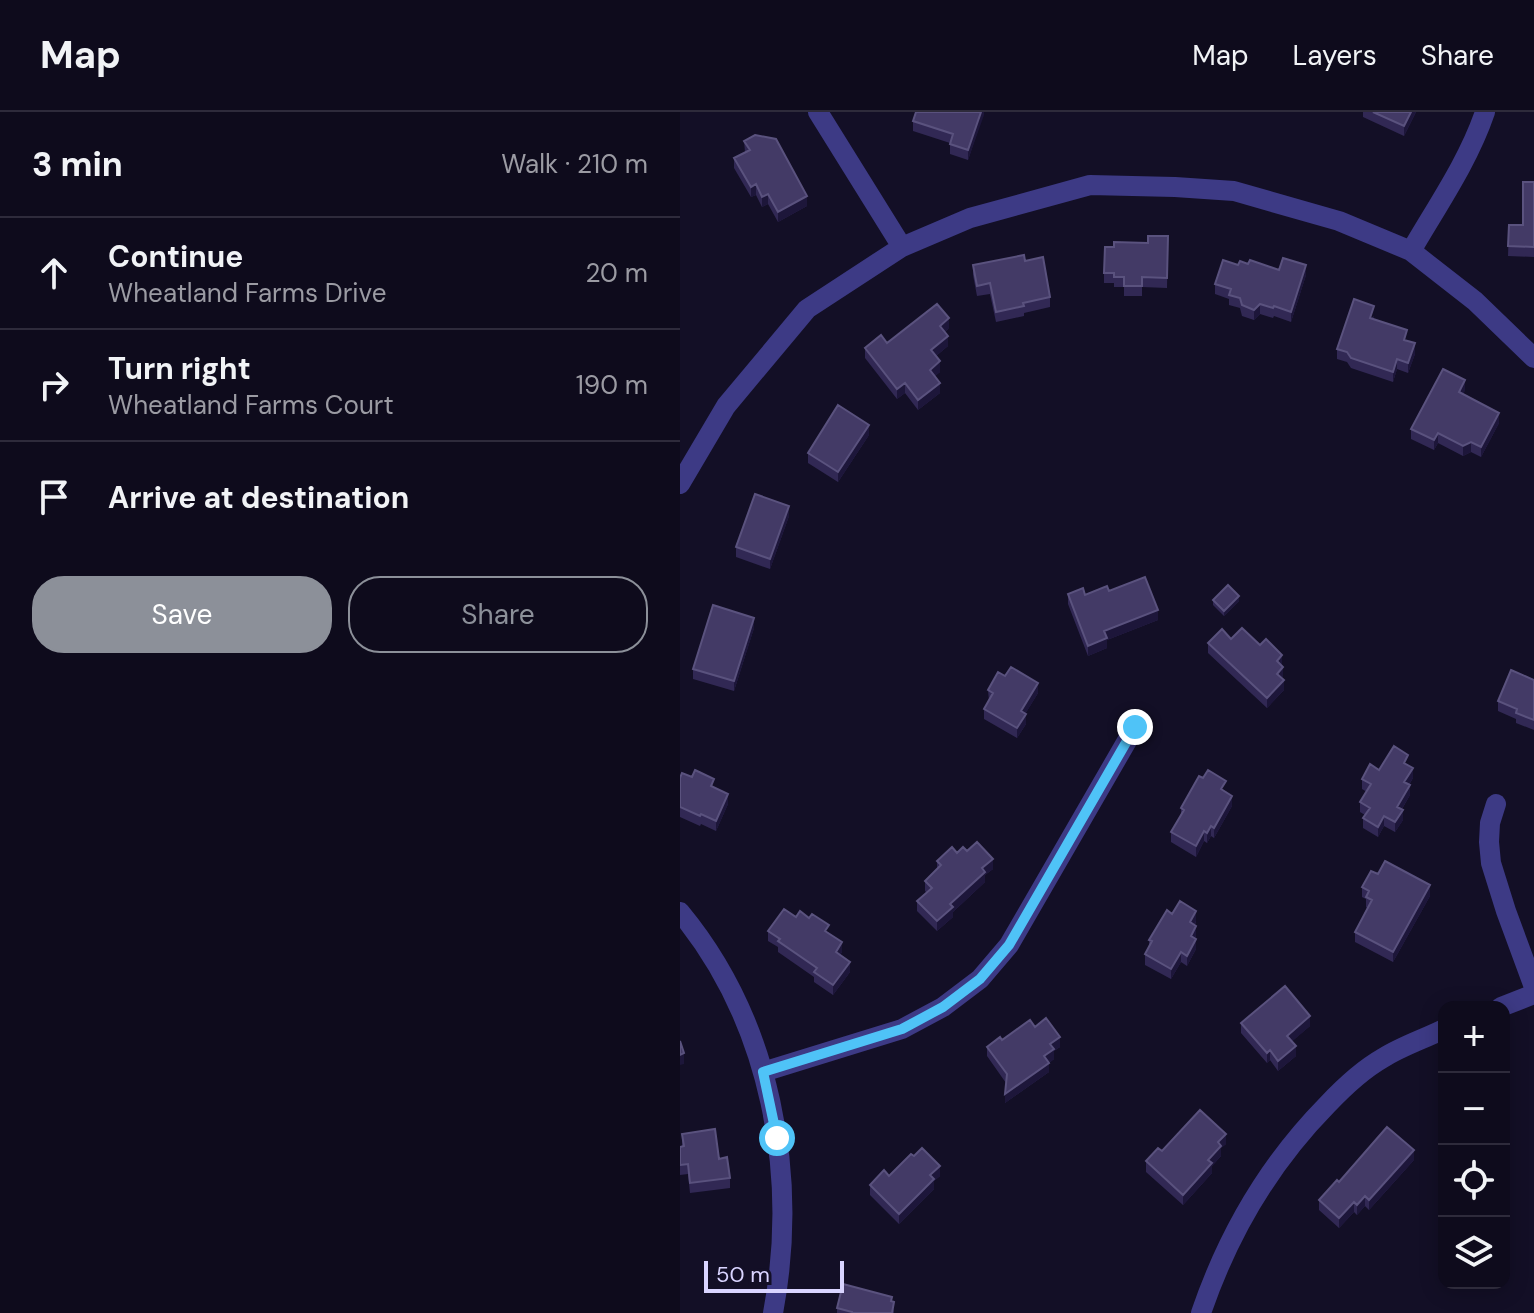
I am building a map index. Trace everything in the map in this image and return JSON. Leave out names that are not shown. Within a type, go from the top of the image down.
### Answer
[{"type":"street","points":[[818,112],[902,247]]},
{"type":"street","points":[[1411,251],[1460,169],[1485,112]]},
{"type":"street","points":[[680,483],[726,406],[807,309],[902,247],[970,218],[1090,185],[1234,191],[1339,221],[1411,251],[1475,301],[1534,358]]},
{"type":"street","points":[[763,1072],[902,1029],[943,1007],[980,979],[1009,945],[1135,727]]},
{"type":"street","points":[[1496,804],[1490,823],[1491,863],[1534,987]]},
{"type":"street","points":[[680,912],[718,963],[750,1032],[763,1072],[777,1138],[783,1194],[782,1251],[773,1313]]},
{"type":"street","points":[[1510,1003],[1534,994]]},
{"type":"street","points":[[1201,1313],[1219,1263],[1241,1220],[1300,1132],[1342,1089],[1383,1058],[1438,1032]]},
{"type":"building","points":[[916,112],[981,112],[968,150],[950,144],[953,134],[913,121]]},
{"type":"building","points":[[1373,112],[1411,112],[1404,126]]},
{"type":"building","points":[[755,135],[776,139],[807,196],[778,212],[768,194],[762,197],[756,184],[751,187],[734,158],[750,150],[744,141]]},
{"type":"building","points":[[1523,182],[1534,182],[1534,247],[1508,246],[1509,225],[1523,225]]},
{"type":"building","points":[[1148,236],[1168,236],[1167,278],[1142,277],[1142,286],[1124,286],[1124,277],[1104,273],[1105,247],[1114,247],[1114,242],[1148,243]]},
{"type":"building","points":[[1024,255],[1025,261],[1043,257],[1050,297],[996,312],[990,283],[977,286],[973,265]]},
{"type":"building","points":[[1283,258],[1306,265],[1291,312],[1260,304],[1254,310],[1242,305],[1240,298],[1229,295],[1231,289],[1215,284],[1223,260],[1238,265],[1240,261],[1248,264],[1250,260],[1279,270]]},
{"type":"building","points":[[1354,299],[1374,306],[1370,318],[1407,330],[1404,340],[1415,343],[1408,363],[1397,359],[1393,372],[1351,358],[1347,352],[1337,349]]},
{"type":"building","points":[[937,304],[949,318],[940,326],[948,336],[931,350],[940,361],[930,370],[940,383],[918,400],[905,383],[897,389],[865,348],[881,335],[887,343]]},
{"type":"building","points":[[1443,369],[1465,380],[1459,392],[1499,413],[1481,447],[1471,442],[1463,446],[1438,433],[1434,440],[1411,429]]},
{"type":"building","points":[[838,405],[869,425],[838,472],[808,453]]},
{"type":"building","points":[[755,494],[789,506],[770,559],[736,547]]},
{"type":"building","points":[[1145,577],[1158,610],[1104,631],[1107,638],[1088,646],[1068,594],[1083,588],[1085,595],[1107,586],[1109,591]]},
{"type":"building","points":[[1228,585],[1239,596],[1224,611],[1213,600]]},
{"type":"building","points":[[713,605],[754,618],[734,681],[693,669]]},
{"type":"building","points":[[1242,628],[1260,645],[1266,639],[1282,655],[1277,661],[1283,667],[1277,674],[1284,680],[1267,698],[1208,643],[1222,629],[1231,639]]},
{"type":"building","points":[[1011,667],[1038,683],[1021,711],[1026,714],[1017,728],[984,709],[993,693],[988,690],[998,672],[1005,676]]},
{"type":"building","points":[[1511,670],[1534,680],[1534,720],[1498,701]]},
{"type":"building","points":[[1394,746],[1408,755],[1404,763],[1413,768],[1404,782],[1410,785],[1397,807],[1403,810],[1395,822],[1384,816],[1378,827],[1363,818],[1370,808],[1360,802],[1371,784],[1362,779],[1370,764],[1379,770]]},
{"type":"building","points":[[695,770],[714,779],[711,786],[728,794],[716,821],[680,807],[682,773],[692,777]]},
{"type":"building","points":[[1208,770],[1226,781],[1221,789],[1232,796],[1214,828],[1211,826],[1207,833],[1204,831],[1196,846],[1171,832],[1199,776],[1203,778]]},
{"type":"building","points":[[977,842],[993,859],[982,868],[985,872],[950,904],[953,907],[937,921],[917,901],[932,888],[925,881],[941,865],[937,861],[952,847],[957,853],[963,847],[967,851]]},
{"type":"building","points":[[1385,861],[1430,885],[1393,952],[1355,932],[1372,900],[1366,897],[1369,891],[1362,887],[1371,871],[1378,874]]},
{"type":"building","points":[[1180,901],[1196,911],[1190,922],[1196,926],[1191,936],[1196,939],[1187,956],[1181,952],[1171,969],[1145,954],[1152,941],[1149,940],[1167,910],[1172,914]]},
{"type":"building","points":[[784,909],[796,917],[800,911],[809,918],[812,914],[829,925],[825,931],[842,942],[836,952],[850,962],[833,985],[814,972],[817,968],[768,931]]},
{"type":"building","points":[[1285,986],[1310,1016],[1287,1036],[1296,1046],[1278,1061],[1241,1023]]},
{"type":"building","points":[[1046,1018],[1060,1037],[1050,1044],[1054,1049],[1044,1056],[1049,1063],[1005,1094],[1007,1074],[987,1047],[1030,1020],[1035,1027]]},
{"type":"building","points":[[1200,1110],[1226,1134],[1218,1142],[1221,1146],[1208,1160],[1212,1163],[1183,1195],[1146,1161],[1158,1148],[1162,1151]]},
{"type":"building","points":[[1387,1127],[1414,1150],[1369,1200],[1365,1196],[1357,1205],[1354,1202],[1339,1218],[1319,1200]]},
{"type":"building","points":[[715,1129],[719,1159],[727,1157],[730,1178],[690,1183],[688,1164],[680,1165],[680,1147],[684,1146],[682,1134]]},
{"type":"building","points":[[922,1148],[940,1166],[930,1175],[934,1179],[899,1214],[870,1185],[884,1170],[889,1176],[911,1154],[914,1156]]},
{"type":"building","points":[[843,1284],[892,1297],[892,1313],[852,1313],[837,1308]]},
{"type":"route","points":[[777,1138],[763,1072],[902,1029],[943,1007],[980,979],[1009,945],[1135,727]]}]
